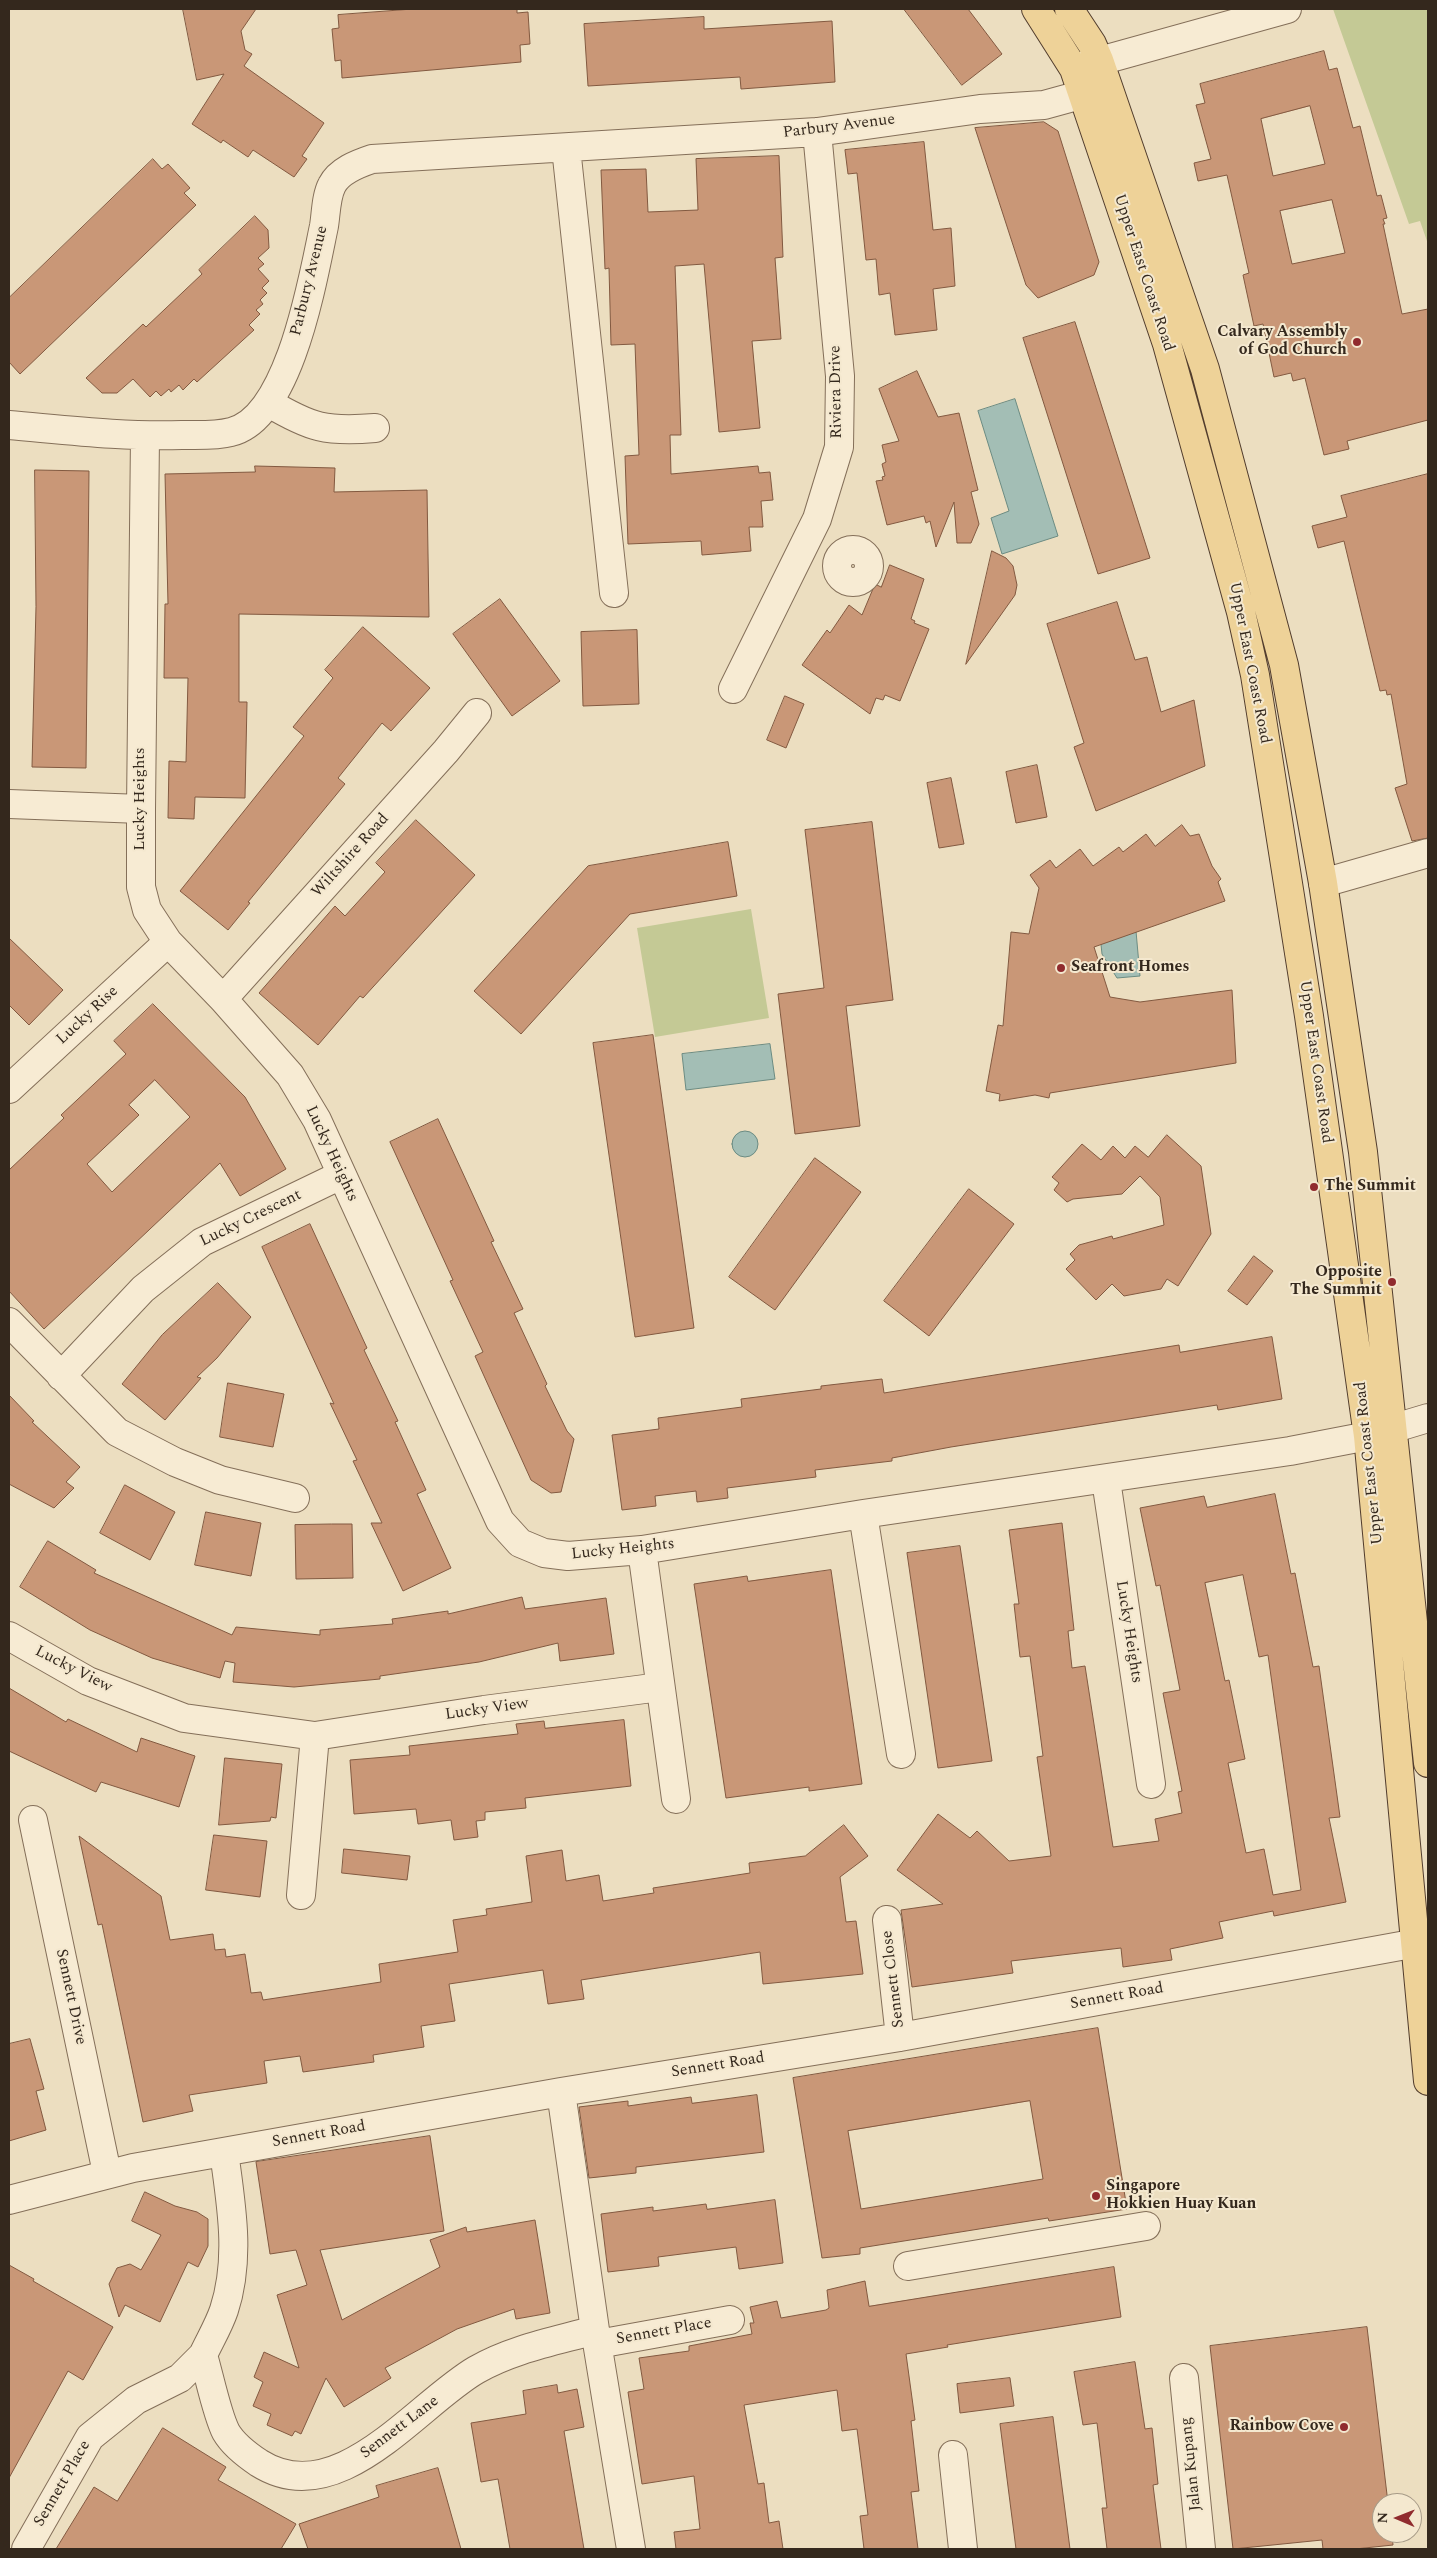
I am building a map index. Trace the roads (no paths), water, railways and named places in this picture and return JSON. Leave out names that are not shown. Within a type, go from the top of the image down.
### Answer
[{"type":"main road","name":"Upper East Coast Road","points":[[1036,9],[1074,69],[1084,96],[1167,344],[1242,612],[1256,685],[1380,1432],[1422,1649],[1428,1753]]},
{"type":"main road","name":"Upper East Coast Road","points":[[1069,9],[1092,44],[1110,87],[1205,369],[1284,665],[1323,883],[1363,1152],[1380,1432],[1422,1942],[1428,2081]]},
{"type":"street","points":[[1074,69],[1099,60],[1287,9]]},
{"type":"street","name":"Parbury Avenue","points":[[9,425],[145,436],[233,432],[254,422],[269,404],[293,349],[306,309],[331,186],[354,165],[372,159],[817,132],[980,109],[1044,105],[1084,96],[1110,87]]},
{"type":"street","name":"Riviera Drive","points":[[733,689],[817,519],[839,447],[840,376],[817,132]]},
{"type":"street","points":[[566,148],[614,593]]},
{"type":"street","points":[[269,404],[298,420],[316,427],[355,430],[375,428]]},
{"type":"street","name":"Lucky Heights","points":[[145,436],[141,887],[147,910],[168,942],[223,999],[290,1075],[317,1120],[500,1521],[520,1543],[544,1553],[568,1556],[642,1550],[863,1514],[1106,1480],[1290,1451],[1380,1432],[1428,1418]]},
{"type":"street","points":[[796,561],[844,561],[817,519]]},
{"type":"street","name":"Wiltshire Road","points":[[223,999],[446,751],[477,712]]},
{"type":"street","points":[[9,804],[141,809]]},
{"type":"street","points":[[1323,883],[1428,853]]},
{"type":"street","name":"Lucky Rise","points":[[9,1089],[168,942]]},
{"type":"street","name":"Lucky Crescent","points":[[61,1376],[142,1289],[202,1242],[341,1175]]},
{"type":"street","points":[[9,1322],[117,1432],[175,1462],[220,1480],[295,1498]]},
{"type":"street","name":"Lucky Heights","points":[[1106,1480],[1151,1784]]},
{"type":"street","points":[[863,1514],[901,1754]]},
{"type":"street","points":[[642,1550],[676,1799]]},
{"type":"street","name":"Lucky View","points":[[9,1636],[88,1682],[184,1718],[315,1736],[484,1710],[660,1688]]},
{"type":"street","points":[[301,1895],[315,1736]]},
{"type":"street","name":"Sennett Drive","points":[[33,1820],[107,2174]]},
{"type":"street","name":"Sennett Close","points":[[887,1920],[900,2037]]},
{"type":"street","name":"Sennett Road","points":[[9,2200],[107,2174],[224,2152],[561,2092],[900,2037],[1422,1942]]},
{"type":"street","points":[[561,2092],[596,2337],[631,2549]]},
{"type":"street","points":[[203,2355],[224,2310],[232,2268],[234,2220],[224,2152]]},
{"type":"street","points":[[908,2266],[1146,2226]]},
{"type":"street","name":"Sennett Place","points":[[596,2337],[730,2320]]},
{"type":"street","name":"Sennett Lane","points":[[203,2355],[226,2432],[247,2455],[273,2472],[311,2475],[353,2463],[476,2370],[507,2356],[596,2337]]},
{"type":"street","name":"Sennett Place","points":[[26,2549],[90,2437],[136,2400],[180,2378],[203,2355]]},
{"type":"street","name":"Jalan Kupang","points":[[1184,2378],[1201,2549]]},
{"type":"street","points":[[953,2455],[963,2549]]},
{"type":"water","points":[[1015,399],[1058,536],[1002,554],[991,518],[1009,511],[978,411]]},
{"type":"water","points":[[1136,931],[1140,976],[1117,978],[1102,954],[1100,935]]},
{"type":"water","points":[[770,1044],[775,1079],[686,1090],[682,1054]]},
{"type":"water","points":[[745,1131],[754,1135],[758,1144],[754,1153],[745,1157],[736,1153],[732,1144],[736,1135]]},
{"type":"place","name":"Calvary Assembly of God Church","points":[[1357,342]]},
{"type":"place","name":"Seafront Homes","points":[[1061,968]]},
{"type":"place","name":"The Summit","points":[[1314,1187]]},
{"type":"place","name":"Opposite The Summit","points":[[1392,1282]]},
{"type":"place","name":"Singapore Hokkien Huay Kuan","points":[[1096,2196]]},
{"type":"place","name":"Rainbow Cove","points":[[1344,2427]]}]
